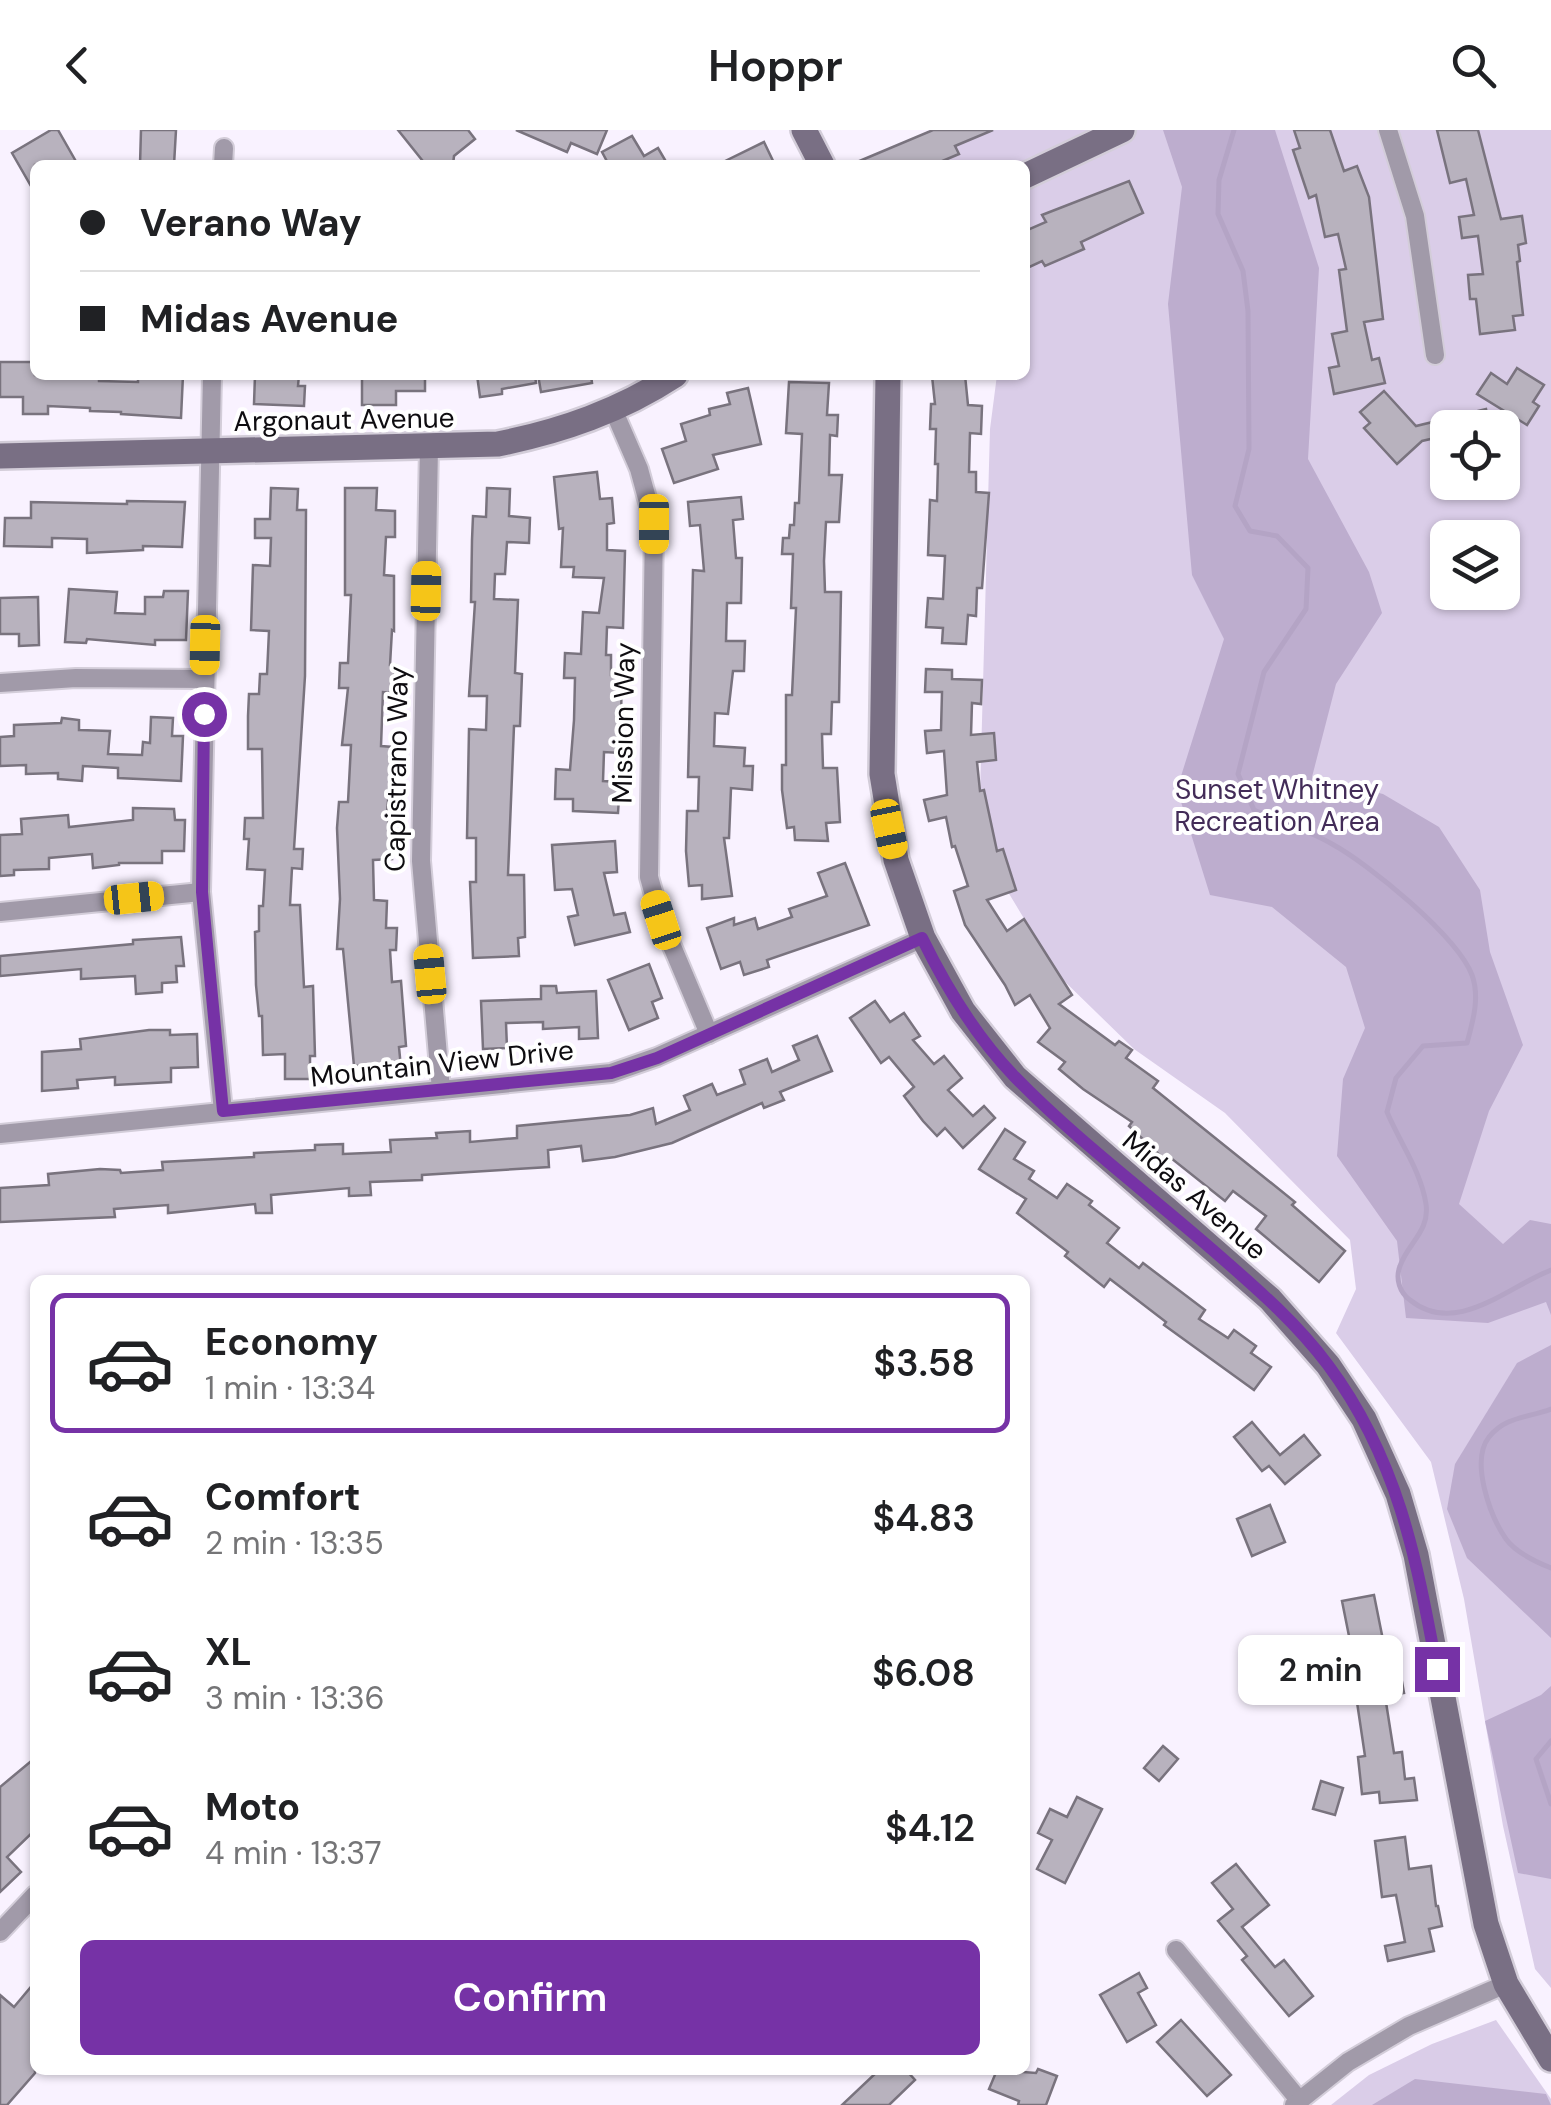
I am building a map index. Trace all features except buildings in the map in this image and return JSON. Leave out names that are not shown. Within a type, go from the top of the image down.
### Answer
[{"type":"street","points":[[804,130],[819,160]]},
{"type":"street","points":[[1030,174],[1122,130]]},
{"type":"street","points":[[1388,130],[1415,216],[1435,355]]},
{"type":"street","points":[[212,380],[202,892],[223,1111]]},
{"type":"street","name":"Argonaut Avenue","points":[[0,456],[498,444],[564,429],[614,409],[664,380]]},
{"type":"street","name":"Midas Avenue","points":[[888,380],[882,774],[896,860],[922,938],[964,1011],[1015,1077],[1270,1299],[1328,1365],[1364,1420],[1398,1494],[1416,1555],[1478,1890],[1506,1984],[1551,2060]]},
{"type":"street","name":"Mission Way","points":[[614,409],[639,468],[654,524],[650,877],[661,920],[709,1034]]},
{"type":"street","name":"Capistrano Way","points":[[428,447],[421,861],[441,1090]]},
{"type":"street","points":[[0,683],[76,678],[204,679]]},
{"type":"street","points":[[0,912],[202,892]]},
{"type":"street","name":"Mountain View Drive","points":[[0,1134],[611,1073],[657,1058],[922,938]]},
{"type":"street","points":[[0,1932],[30,1900]]},
{"type":"street","points":[[1176,1950],[1297,2103],[1348,2062],[1409,2026],[1506,1984]]},
{"type":"green space","name":"Sunset Whitney Recreation Area","points":[[931,130],[1551,130],[1551,1988],[1535,1969],[1503,1826],[1464,1599],[1431,1462],[1336,1333],[1356,1289],[1350,1240],[1225,1113],[1134,1049],[1058,975],[1008,892],[980,794],[990,429],[996,380],[1030,380],[1030,160],[942,160]]},
{"type":"green space","points":[[1163,130],[1275,130],[1319,268],[1308,459],[1369,572],[1382,613],[1336,684],[1312,777],[1383,794],[1439,827],[1480,890],[1490,952],[1523,1045],[1489,1111],[1459,1204],[1503,1244],[1530,1220],[1551,1224],[1551,1315],[1546,1302],[1488,1323],[1406,1318],[1397,1241],[1337,1156],[1343,1079],[1365,1028],[1346,967],[1272,907],[1210,895],[1177,789],[1224,639],[1192,575],[1168,304],[1182,187]]},
{"type":"green space","points":[[1551,1345],[1551,1638],[1467,1558],[1447,1509],[1455,1464],[1517,1363]]},
{"type":"green space","points":[[1551,1686],[1551,1879],[1518,1873],[1485,1721],[1541,1695]]},
{"type":"green space","points":[[1496,2020],[1551,2099],[1551,2105],[1331,2105],[1369,2075],[1432,2044]]},
{"type":"green space","points":[[1415,2079],[1546,2094],[1551,2105],[1372,2105]]},
{"type":"waterway","points":[[1234,130],[1219,180],[1218,214],[1243,271],[1248,311],[1249,449],[1235,506],[1250,531],[1277,536],[1308,568],[1306,609],[1264,672],[1238,774],[1254,810],[1323,839],[1367,867],[1431,922],[1472,975],[1476,1000],[1467,1043],[1423,1046],[1396,1078],[1387,1112],[1415,1169],[1426,1204],[1425,1222],[1399,1271],[1398,1281],[1404,1294],[1427,1310],[1463,1311],[1551,1270]]},
{"type":"waterway","points":[[1551,1409],[1510,1421],[1496,1430],[1489,1437],[1481,1460],[1484,1488],[1506,1539],[1521,1553],[1551,1568]]},
{"type":"waterway","points":[[1551,1741],[1536,1759],[1551,1804]]},
{"type":"route","points":[[204,714],[202,892],[223,1111],[611,1073],[657,1058],[922,938],[964,1011],[1015,1077],[1270,1299],[1328,1365],[1364,1420],[1398,1494],[1416,1555],[1437,1669]]}]
